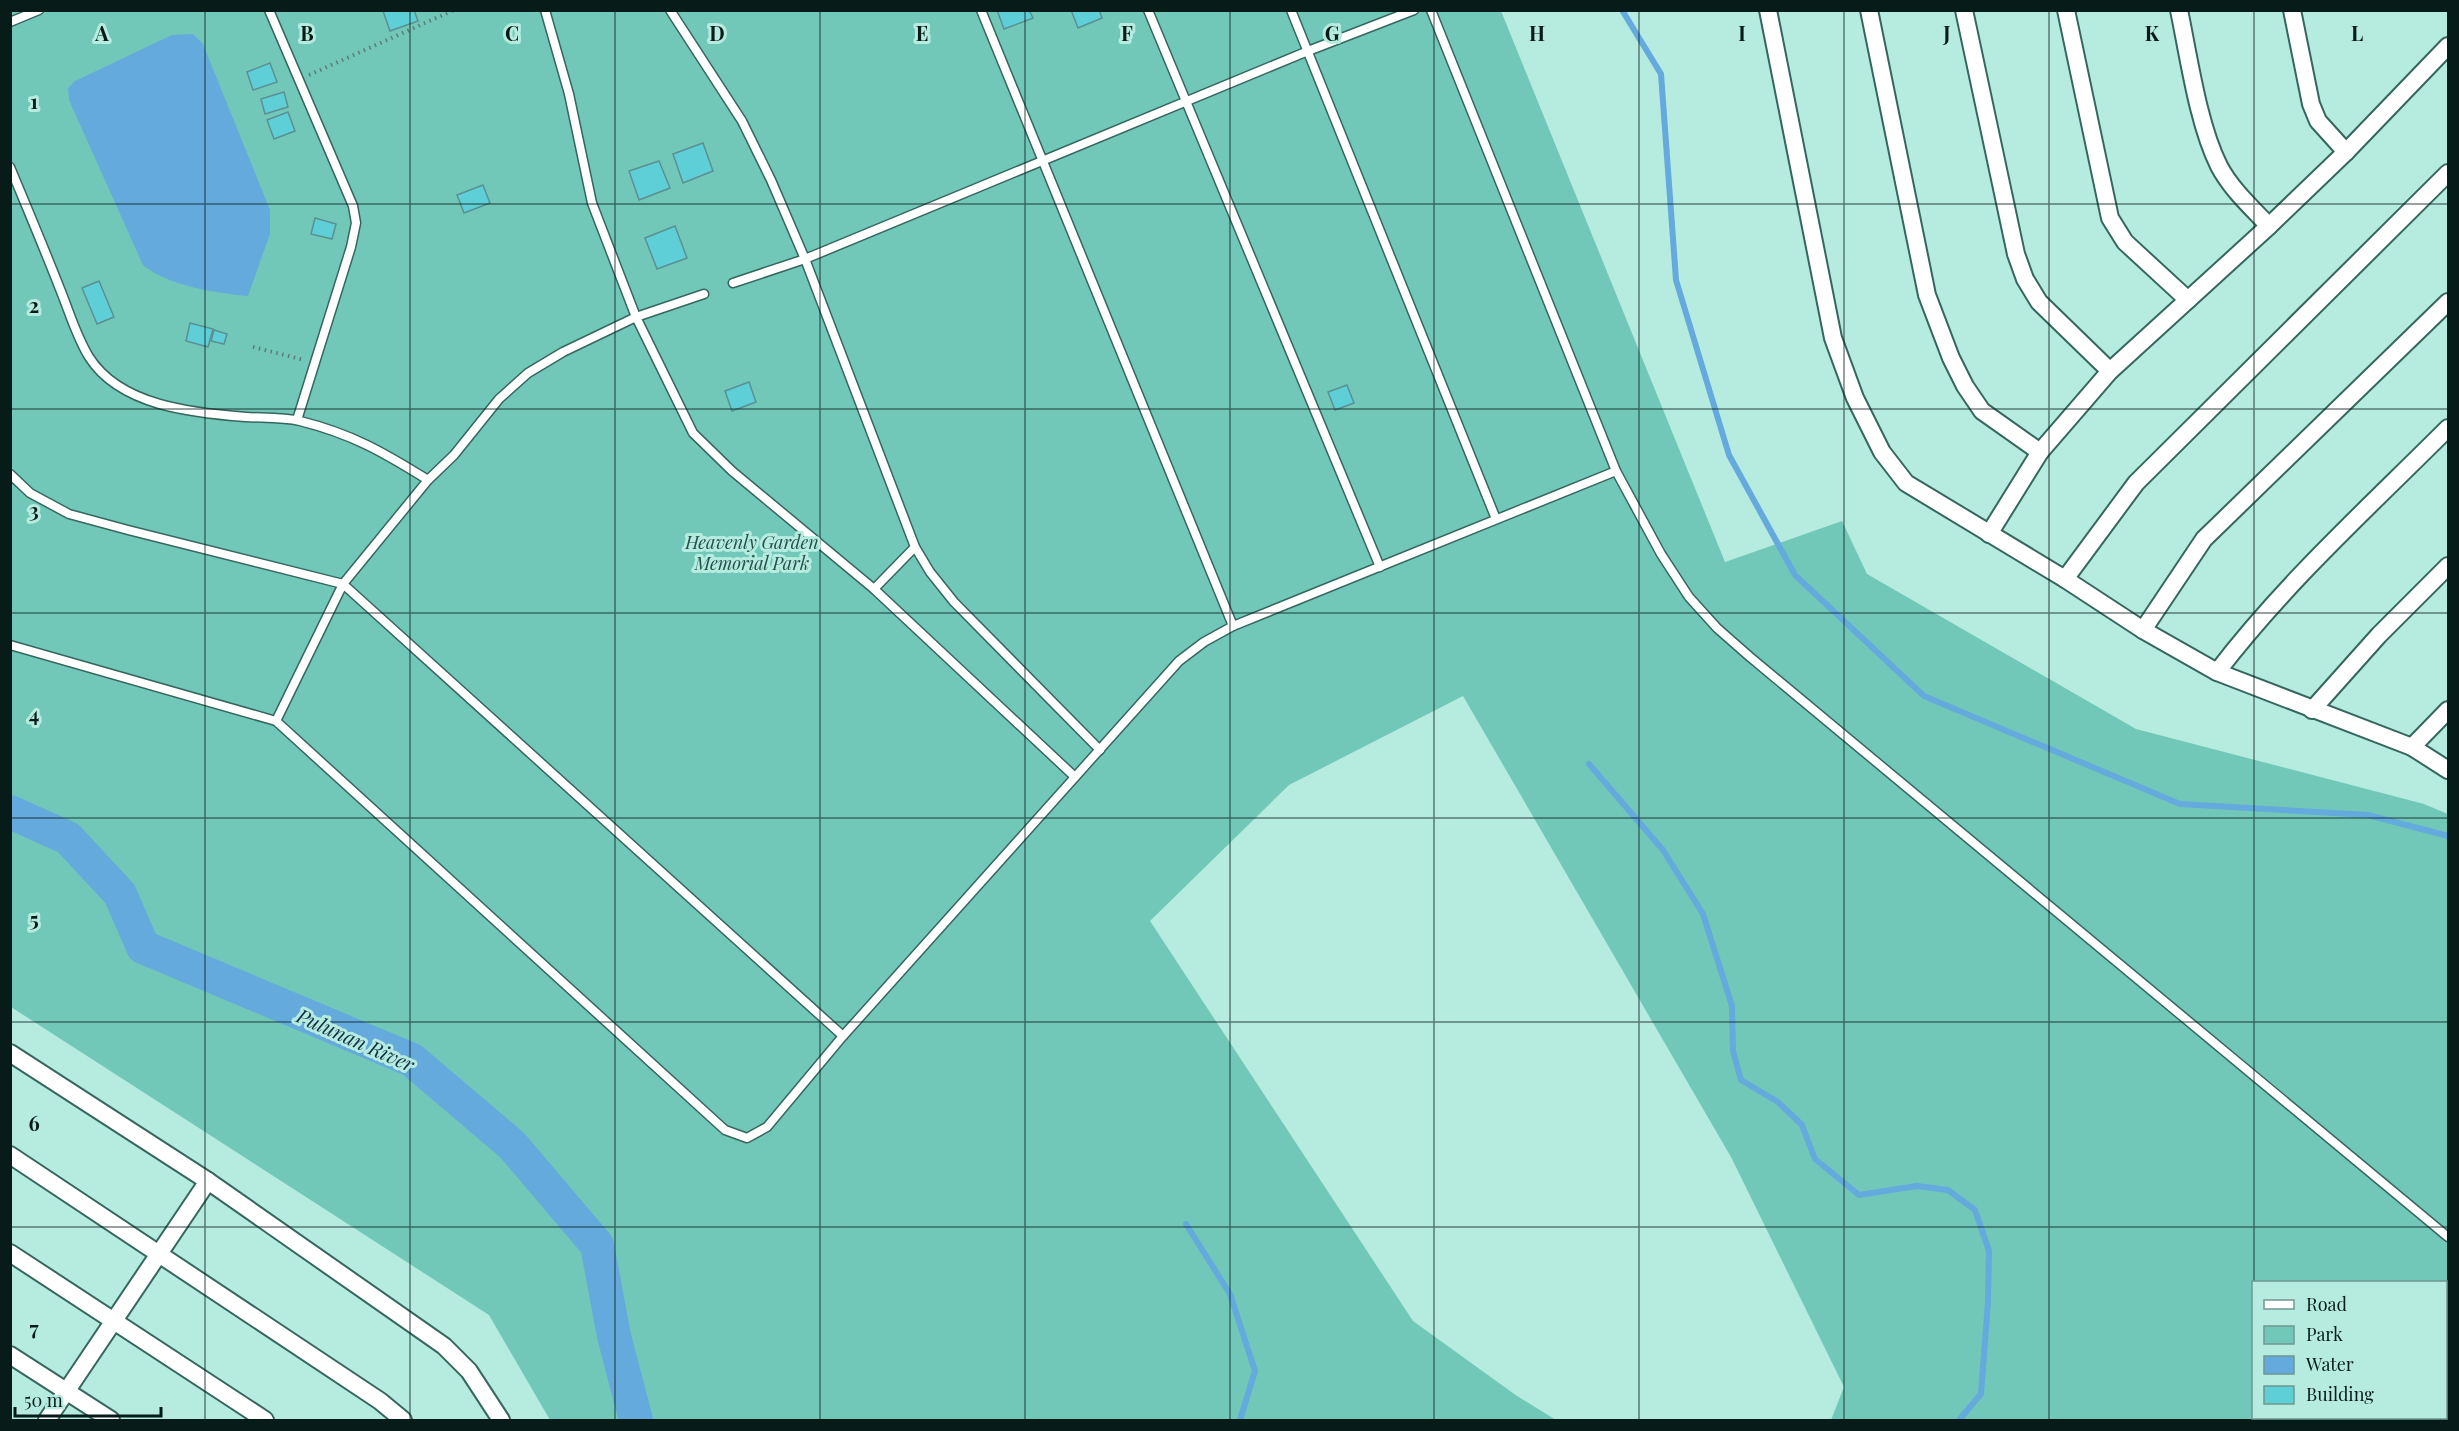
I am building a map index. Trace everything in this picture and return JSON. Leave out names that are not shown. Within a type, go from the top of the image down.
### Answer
[{"type":"street","points":[[1768,10],[1833,338],[1855,398],[1882,452],[1906,483],[2065,579],[2143,630],[2217,672],[2412,747],[2448,770]]},
{"type":"street","points":[[1869,10],[1927,296],[1951,358],[1965,386],[1982,411],[2040,452]]},
{"type":"street","points":[[1964,10],[2016,254],[2025,279],[2039,302],[2110,370]]},
{"type":"street","points":[[2066,10],[2110,218],[2125,242],[2188,300]]},
{"type":"street","points":[[2179,10],[2208,140],[2220,168],[2235,190],[2269,226]]},
{"type":"street","points":[[2292,10],[2311,104],[2318,122],[2346,152]]},
{"type":"street","points":[[1989,534],[2040,452],[2110,370],[2269,226],[2346,152],[2448,46]]},
{"type":"street","points":[[2065,579],[2136,483],[2448,173]]},
{"type":"street","points":[[2143,630],[2204,539],[2448,302]]},
{"type":"street","points":[[2217,672],[2247,633],[2320,554],[2448,428]]},
{"type":"street","points":[[2312,710],[2379,635],[2448,566]]},
{"type":"street","points":[[2412,747],[2448,710]]},
{"type":"street","points":[[10,1053],[208,1180],[444,1346],[469,1371],[501,1420]]},
{"type":"street","points":[[10,1155],[380,1401],[403,1420]]},
{"type":"street","points":[[47,1420],[208,1180]]},
{"type":"street","points":[[10,1253],[265,1420]]},
{"type":"street","points":[[10,1355],[111,1420]]},
{"type":"lane","points":[[10,22],[39,10]]},
{"type":"lane","points":[[269,10],[353,206],[356,223],[351,247],[297,420]]},
{"type":"lane","points":[[544,10],[569,94],[592,203],[636,316],[693,433],[732,471],[874,589],[1075,777]]},
{"type":"lane","points":[[670,10],[742,122],[771,180],[805,259],[915,547],[930,572],[954,602],[1100,750]]},
{"type":"lane","points":[[981,10],[1233,626]]},
{"type":"lane","points":[[1148,10],[1380,567]]},
{"type":"lane","points":[[1291,10],[1496,519]]},
{"type":"lane","points":[[733,283],[805,259],[1308,51],[1414,10]]},
{"type":"lane","points":[[1431,10],[1616,471],[1661,554],[1689,597],[1717,628],[2448,1237]]},
{"type":"lane","points":[[10,166],[89,357],[107,377],[133,393],[168,406],[227,415],[297,420],[341,432],[377,448],[428,480]]},
{"type":"lane","points":[[276,721],[343,584],[428,480],[454,455],[499,399],[528,373],[562,352],[636,316],[704,294]]},
{"type":"lane","points":[[10,645],[276,721],[724,1130],[747,1138],[766,1126],[843,1036],[1179,660],[1204,642],[1233,626],[1616,471]]},
{"type":"lane","points":[[10,474],[30,493],[69,513],[343,584],[843,1036]]},
{"type":"lane","points":[[874,589],[915,547]]},
{"type":"path","points":[[298,80],[454,10]]},
{"type":"path","points":[[253,347],[314,363]]},
{"type":"green space","name":"Heavenly Garden Memorial Park","points":[[10,11],[1501,11],[1725,562],[1842,521],[1867,574],[2136,729],[2424,804],[2448,814],[2448,1420],[1831,1420],[1844,1387],[1731,1157],[1463,696],[1289,785],[1150,921],[1413,1321],[1517,1396],[1556,1420],[550,1420],[489,1315],[11,1007]]},
{"type":"water","points":[[193,34],[203,44],[270,210],[270,234],[248,296],[222,293],[179,283],[143,265],[69,100],[68,88],[75,81],[172,35]]},
{"type":"building","points":[[414,10],[418,21],[390,31],[383,11]]},
{"type":"building","points":[[997,10],[1029,10],[1033,18],[1004,29]]},
{"type":"building","points":[[1071,10],[1099,10],[1102,18],[1078,28]]},
{"type":"building","points":[[270,63],[277,82],[253,90],[247,72]]},
{"type":"building","points":[[284,92],[288,107],[265,114],[261,99]]},
{"type":"building","points":[[288,112],[295,131],[274,139],[267,120]]},
{"type":"building","points":[[703,143],[713,171],[683,183],[673,154]]},
{"type":"building","points":[[659,161],[670,188],[639,200],[629,171]]},
{"type":"building","points":[[483,185],[490,203],[464,213],[457,195]]},
{"type":"building","points":[[315,218],[336,224],[332,239],[311,234]]},
{"type":"building","points":[[675,226],[687,258],[657,269],[645,238]]},
{"type":"building","points":[[99,281],[114,317],[97,324],[82,288]]},
{"type":"building","points":[[190,323],[213,329],[208,347],[186,341]]},
{"type":"building","points":[[214,330],[227,334],[224,344],[211,341]]},
{"type":"building","points":[[749,382],[756,402],[732,411],[725,391]]},
{"type":"building","points":[[1347,385],[1354,403],[1335,410],[1328,392]]},
{"type":"waterway","points":[[1622,10],[1661,74],[1676,280],[1729,455],[1795,575],[1924,696],[2180,804],[2368,815],[2448,836]]},
{"type":"waterway","points":[[1589,764],[1663,850],[1703,914],[1732,1006],[1733,1051],[1741,1080],[1778,1102],[1802,1125],[1815,1159],[1859,1195],[1917,1186],[1948,1190],[1975,1210],[1989,1251],[1988,1302],[1981,1394],[1959,1420]]},
{"type":"waterway","name":"Pulunan River","points":[[10,812],[68,838],[120,894],[143,947],[412,1060],[512,1145],[597,1245],[614,1336],[636,1420]]},
{"type":"waterway","points":[[1186,1224],[1230,1294],[1255,1371],[1240,1420]]}]
